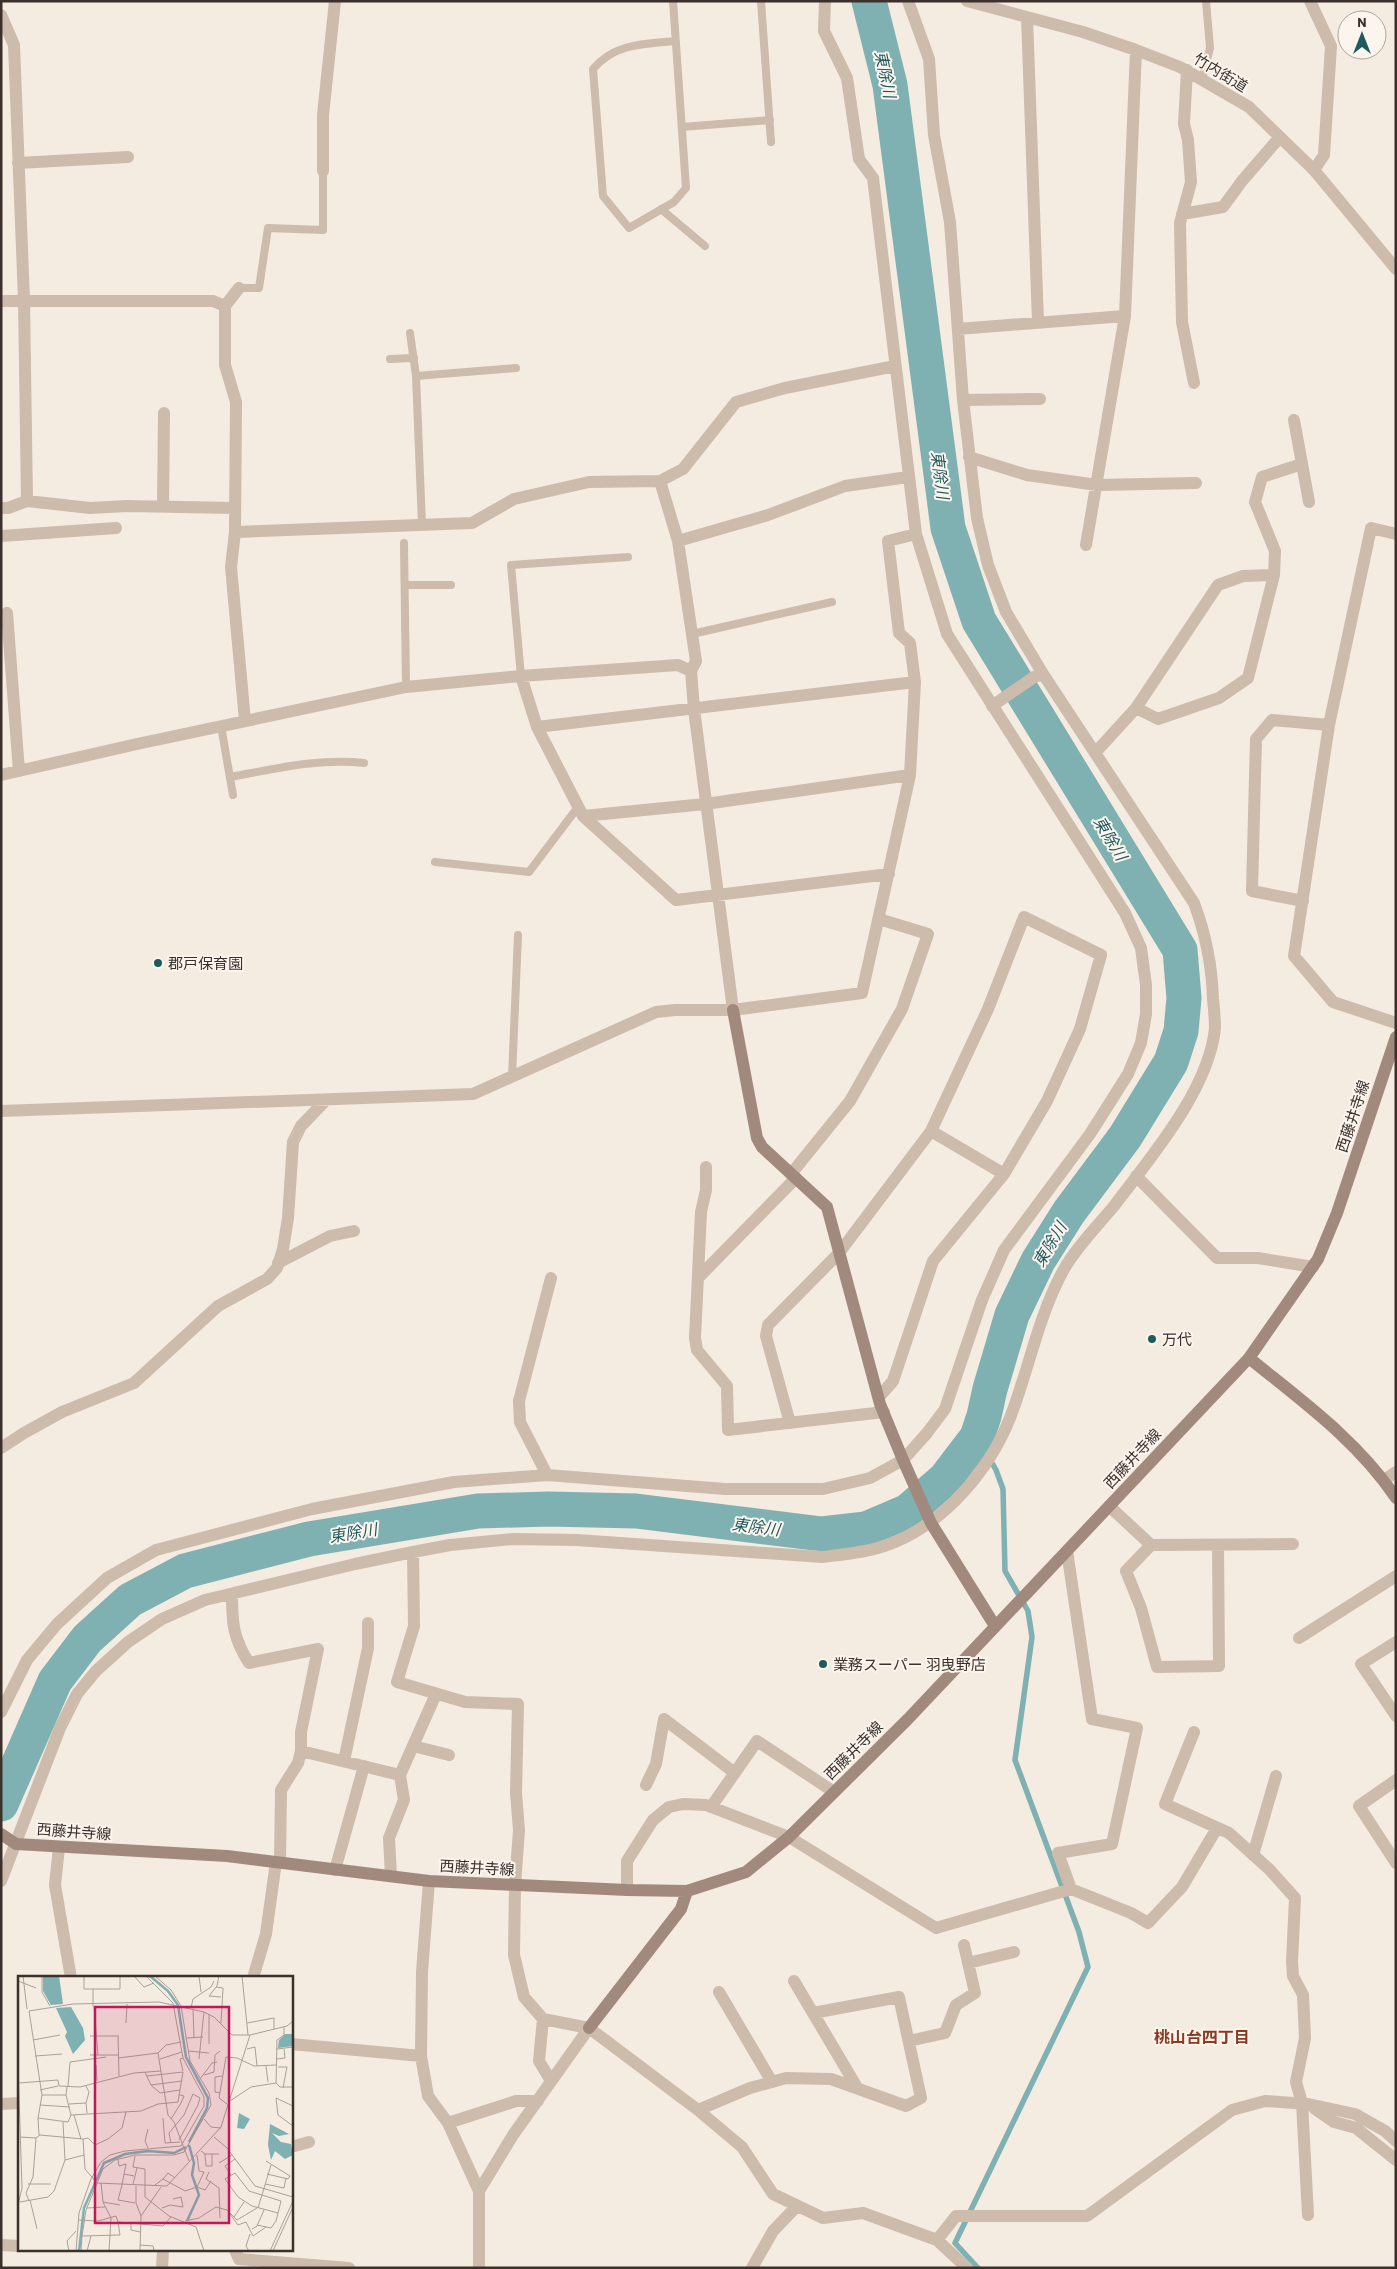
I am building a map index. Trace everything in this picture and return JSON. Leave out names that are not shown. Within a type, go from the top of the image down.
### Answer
[{"type":"main road","points":[[733,1010],[757,1138],[762,1147],[827,1207],[878,1397],[903,1460],[931,1523],[995,1626]]},
{"type":"main road","name":"西藤井寺線","points":[[1,1834],[16,1844],[227,1856],[429,1881],[687,1891],[746,1872],[789,1837],[908,1718],[1249,1358],[1318,1259],[1337,1213],[1396,1037]]},
{"type":"main road","points":[[1249,1358],[1356,1447],[1384,1480],[1396,1498]]},
{"type":"main road","points":[[589,2028],[681,1909],[687,1891]]},
{"type":"street","points":[[322,171],[323,115],[335,1]]},
{"type":"street","points":[[1,1712],[27,1660],[57,1624],[107,1578],[156,1550],[322,1507],[454,1482],[547,1475],[726,1489],[823,1489],[870,1478],[903,1460],[945,1409],[982,1300],[1004,1250],[1090,1134],[1128,1074],[1141,1043],[1146,1014],[1146,985],[1142,948],[1125,913],[996,703],[947,634],[916,534],[873,178],[859,159],[847,78],[824,31],[824,1]]},
{"type":"street","points":[[1,1881],[60,1728],[77,1694],[96,1672],[128,1642],[162,1619],[205,1600],[450,1545],[513,1539],[568,1540],[822,1557],[858,1553],[894,1543],[931,1523],[960,1495],[989,1460],[1009,1419],[1040,1324],[1064,1270],[1136,1176],[1186,1106],[1204,1071],[1214,1029],[1212,967],[1205,934],[1194,903],[1095,753],[1038,676],[1006,612],[988,566],[976,518],[963,400],[950,222],[934,135],[929,59],[908,1]]},
{"type":"street","name":"竹内街道","points":[[966,1],[1001,6],[1026,17],[1084,32],[1136,50],[1187,70],[1249,107],[1314,170],[1396,269]]},
{"type":"street","points":[[1310,1],[1330,46],[1324,155],[1314,170]]},
{"type":"street","points":[[1,15],[14,45],[24,300],[27,502]]},
{"type":"street","points":[[1026,17],[1038,322]]},
{"type":"street","points":[[1086,545],[1125,316],[1136,50]]},
{"type":"street","points":[[1187,70],[1184,124],[1188,140],[1191,182],[1180,223],[1182,322],[1194,383]]},
{"type":"street","points":[[1182,214],[1223,207],[1242,181],[1280,137]]},
{"type":"street","points":[[18,163],[128,157]]},
{"type":"street","points":[[239,288],[225,306],[225,365],[236,402],[235,532],[231,567],[245,721]]},
{"type":"street","points":[[1,301],[213,301],[225,306]]},
{"type":"street","points":[[958,329],[1125,316]]},
{"type":"street","points":[[235,532],[472,523],[514,499],[589,482],[660,481],[683,469],[736,402],[785,388],[895,366]]},
{"type":"street","points":[[963,400],[1040,399]]},
{"type":"street","points":[[163,506],[164,412]]},
{"type":"street","points":[[1294,420],[1309,502]]},
{"type":"street","points":[[969,457],[1026,475],[1097,486],[1196,483]]},
{"type":"street","points":[[1136,708],[1158,719],[1219,698],[1248,678],[1274,575],[1275,551],[1255,502],[1262,477],[1302,464]]},
{"type":"street","points":[[678,540],[768,515],[845,486],[908,476]]},
{"type":"street","points":[[660,481],[678,540],[696,660],[690,671],[694,709],[716,894],[733,1010]]},
{"type":"street","points":[[1,508],[8,508],[27,502],[90,508],[163,506],[235,508]]},
{"type":"street","points":[[1,536],[116,528]]},
{"type":"street","points":[[1396,534],[1371,528],[1329,724],[1294,956],[1333,1002],[1396,1023]]},
{"type":"street","points":[[1,1111],[473,1094],[656,1012],[675,1010],[733,1010],[862,993],[910,775],[914,682],[910,643],[899,633],[888,541],[916,534]]},
{"type":"street","points":[[1095,753],[1136,708],[1218,585],[1243,576],[1274,575]]},
{"type":"street","points":[[7,613],[19,771]]},
{"type":"street","points":[[1,775],[406,687],[520,676],[678,665],[690,671]]},
{"type":"street","points":[[520,676],[537,727],[580,812],[676,900],[889,874]]},
{"type":"street","points":[[996,703],[1038,676]]},
{"type":"street","points":[[537,727],[914,682]]},
{"type":"street","points":[[1303,901],[1252,891],[1256,739],[1272,720],[1329,724]]},
{"type":"street","points":[[580,812],[705,804],[910,775]]},
{"type":"street","points":[[790,1423],[766,1336],[768,1325],[839,1253],[932,1131],[988,1009],[1024,917],[1101,955],[1080,1029],[1048,1100],[1004,1174],[932,1261],[893,1381],[878,1397]]},
{"type":"street","points":[[698,1278],[794,1176],[850,1101],[902,1009],[928,934],[879,919]]},
{"type":"street","points":[[1,1448],[62,1412],[134,1383],[218,1306],[267,1279],[278,1263],[283,1249],[288,1218],[293,1142],[301,1126],[326,1100]]},
{"type":"street","points":[[932,1131],[1004,1174]]},
{"type":"street","points":[[706,1167],[706,1190],[701,1212],[694,1338],[697,1350],[727,1386],[728,1430],[884,1412]]},
{"type":"street","points":[[1136,1176],[1218,1258],[1258,1258],[1313,1267]]},
{"type":"street","points":[[278,1263],[330,1236],[354,1231]]},
{"type":"street","points":[[547,1475],[520,1422],[520,1401],[551,1278]]},
{"type":"street","points":[[1384,1480],[1396,1472]]},
{"type":"street","points":[[1109,1506],[1151,1545],[1293,1544]]},
{"type":"street","points":[[1151,1545],[1126,1571],[1141,1608],[1157,1667],[1218,1666],[1218,1545]]},
{"type":"street","points":[[413,1552],[414,1626],[397,1682],[466,1702],[518,1704],[516,1793],[519,1830],[515,1885],[514,1955],[524,1997],[543,2019],[589,2028],[698,2110],[742,2147],[773,2194],[823,2218],[863,2213],[937,2240],[967,2268]]},
{"type":"street","points":[[1066,1552],[1092,1719],[1137,1728],[1112,1844],[1058,1853],[1071,1889]]},
{"type":"street","points":[[1299,1638],[1396,1576]]},
{"type":"street","points":[[232,1594],[232,1620],[238,1645],[249,1664],[318,1649],[301,1732],[301,1751],[298,1763],[281,1790],[278,1862],[266,1934],[254,1976]]},
{"type":"street","points":[[344,1761],[368,1648],[368,1622]]},
{"type":"street","points":[[1396,1642],[1361,1664],[1396,1716]]},
{"type":"street","points":[[391,1876],[389,1838],[404,1800],[400,1776],[436,1694]]},
{"type":"street","points":[[646,1785],[656,1764],[664,1719],[735,1773]]},
{"type":"street","points":[[1194,1732],[1165,1804],[1229,1833],[1269,1869],[1295,1898],[1292,1962],[1293,1976],[1304,1995],[1305,2038],[1296,2082],[1305,2103],[1308,2215]]},
{"type":"street","points":[[712,1807],[757,1741],[834,1792]]},
{"type":"street","points":[[413,1746],[449,1755]]},
{"type":"street","points":[[301,1751],[400,1776]]},
{"type":"street","points":[[335,1870],[364,1766]]},
{"type":"street","points":[[1253,1854],[1276,1776]]},
{"type":"street","points":[[1396,1780],[1359,1806],[1396,1863]]},
{"type":"street","points":[[627,1890],[627,1861],[654,1820],[669,1807],[683,1804],[706,1805],[789,1837],[936,1928],[1071,1889],[1131,1913],[1148,1923],[1182,1887],[1218,1828]]},
{"type":"street","points":[[58,1847],[55,1885],[71,1976]]},
{"type":"street","points":[[429,1881],[422,1972],[421,2056],[428,2096],[448,2123],[479,2190],[479,2268]]},
{"type":"street","points":[[909,2041],[945,2033],[956,2005],[975,1993],[964,1945]]},
{"type":"street","points":[[968,1963],[1014,1952]]},
{"type":"street","points":[[794,1981],[858,2089]]},
{"type":"street","points":[[719,1992],[772,2082]]},
{"type":"street","points":[[698,2110],[750,2088],[786,2078],[831,2079],[906,2106],[921,2098],[900,1997],[813,2013]]},
{"type":"street","points":[[543,2019],[539,2061],[551,2081]]},
{"type":"street","points":[[479,2190],[513,2134],[589,2028]]},
{"type":"street","points":[[292,2044],[421,2056]]},
{"type":"street","points":[[448,2123],[516,2101],[538,2101]]},
{"type":"street","points":[[937,2240],[956,2216],[1088,2216],[1232,2110],[1265,2101],[1305,2103],[1355,2114],[1385,2131],[1396,2141]]},
{"type":"street","points":[[1,2104],[18,2102]]},
{"type":"street","points":[[1305,2103],[1334,2122],[1356,2128],[1396,2160]]},
{"type":"street","points":[[292,2147],[309,2142]]},
{"type":"street","points":[[752,2268],[773,2230],[797,2206]]},
{"type":"street","points":[[1,2245],[18,2246]]},
{"type":"street","points":[[162,2268],[163,2252]]},
{"type":"street","points":[[238,2259],[349,2268]]},
{"type":"lane","points":[[673,1],[676,41],[682,127],[686,188],[674,202],[629,228],[603,196],[593,69],[603,58],[632,45],[676,41]]},
{"type":"lane","points":[[761,1],[771,142]]},
{"type":"lane","points":[[1202,79],[1210,48],[1206,1]]},
{"type":"lane","points":[[682,127],[770,120]]},
{"type":"lane","points":[[239,288],[260,288],[268,228],[323,230],[322,171]]},
{"type":"lane","points":[[661,209],[705,246]]},
{"type":"lane","points":[[410,333],[416,376],[422,525]]},
{"type":"lane","points":[[390,359],[414,358]]},
{"type":"lane","points":[[416,376],[516,368]]},
{"type":"lane","points":[[404,543],[406,687]]},
{"type":"lane","points":[[520,676],[511,565],[628,557]]},
{"type":"lane","points":[[405,585],[451,585]]},
{"type":"lane","points":[[692,634],[832,602]]},
{"type":"lane","points":[[221,726],[233,795]]},
{"type":"lane","points":[[230,777],[342,760],[364,763]]},
{"type":"lane","points":[[435,862],[528,872],[580,812]]},
{"type":"lane","points":[[512,1077],[518,935]]},
{"type":"waterway","name":"東除川","points":[[1,1804],[55,1681],[87,1639],[130,1600],[185,1571],[309,1539],[478,1511],[548,1509],[636,1511],[822,1534],[866,1529],[908,1511],[945,1479],[977,1437],[1012,1315],[1038,1261],[1069,1212],[1125,1137],[1171,1062],[1181,1031],[1184,998],[1180,950],[979,621],[948,528],[890,85],[869,1]]},
{"type":"waterway","points":[[977,1437],[996,1470],[1003,1489],[1005,1571],[1028,1611],[1032,1637],[1015,1760],[1079,1932],[1088,1967],[955,2243],[978,2268]]},
{"type":"place","name":"郡戸保育園","points":[[158,963]]},
{"type":"place","name":"万代","points":[[1152,1339]]},
{"type":"place","name":"業務スーパー 羽曳野店","points":[[823,1664]]},
{"type":"district","name":"桃山台四丁目","points":[[1202,2036]]}]
